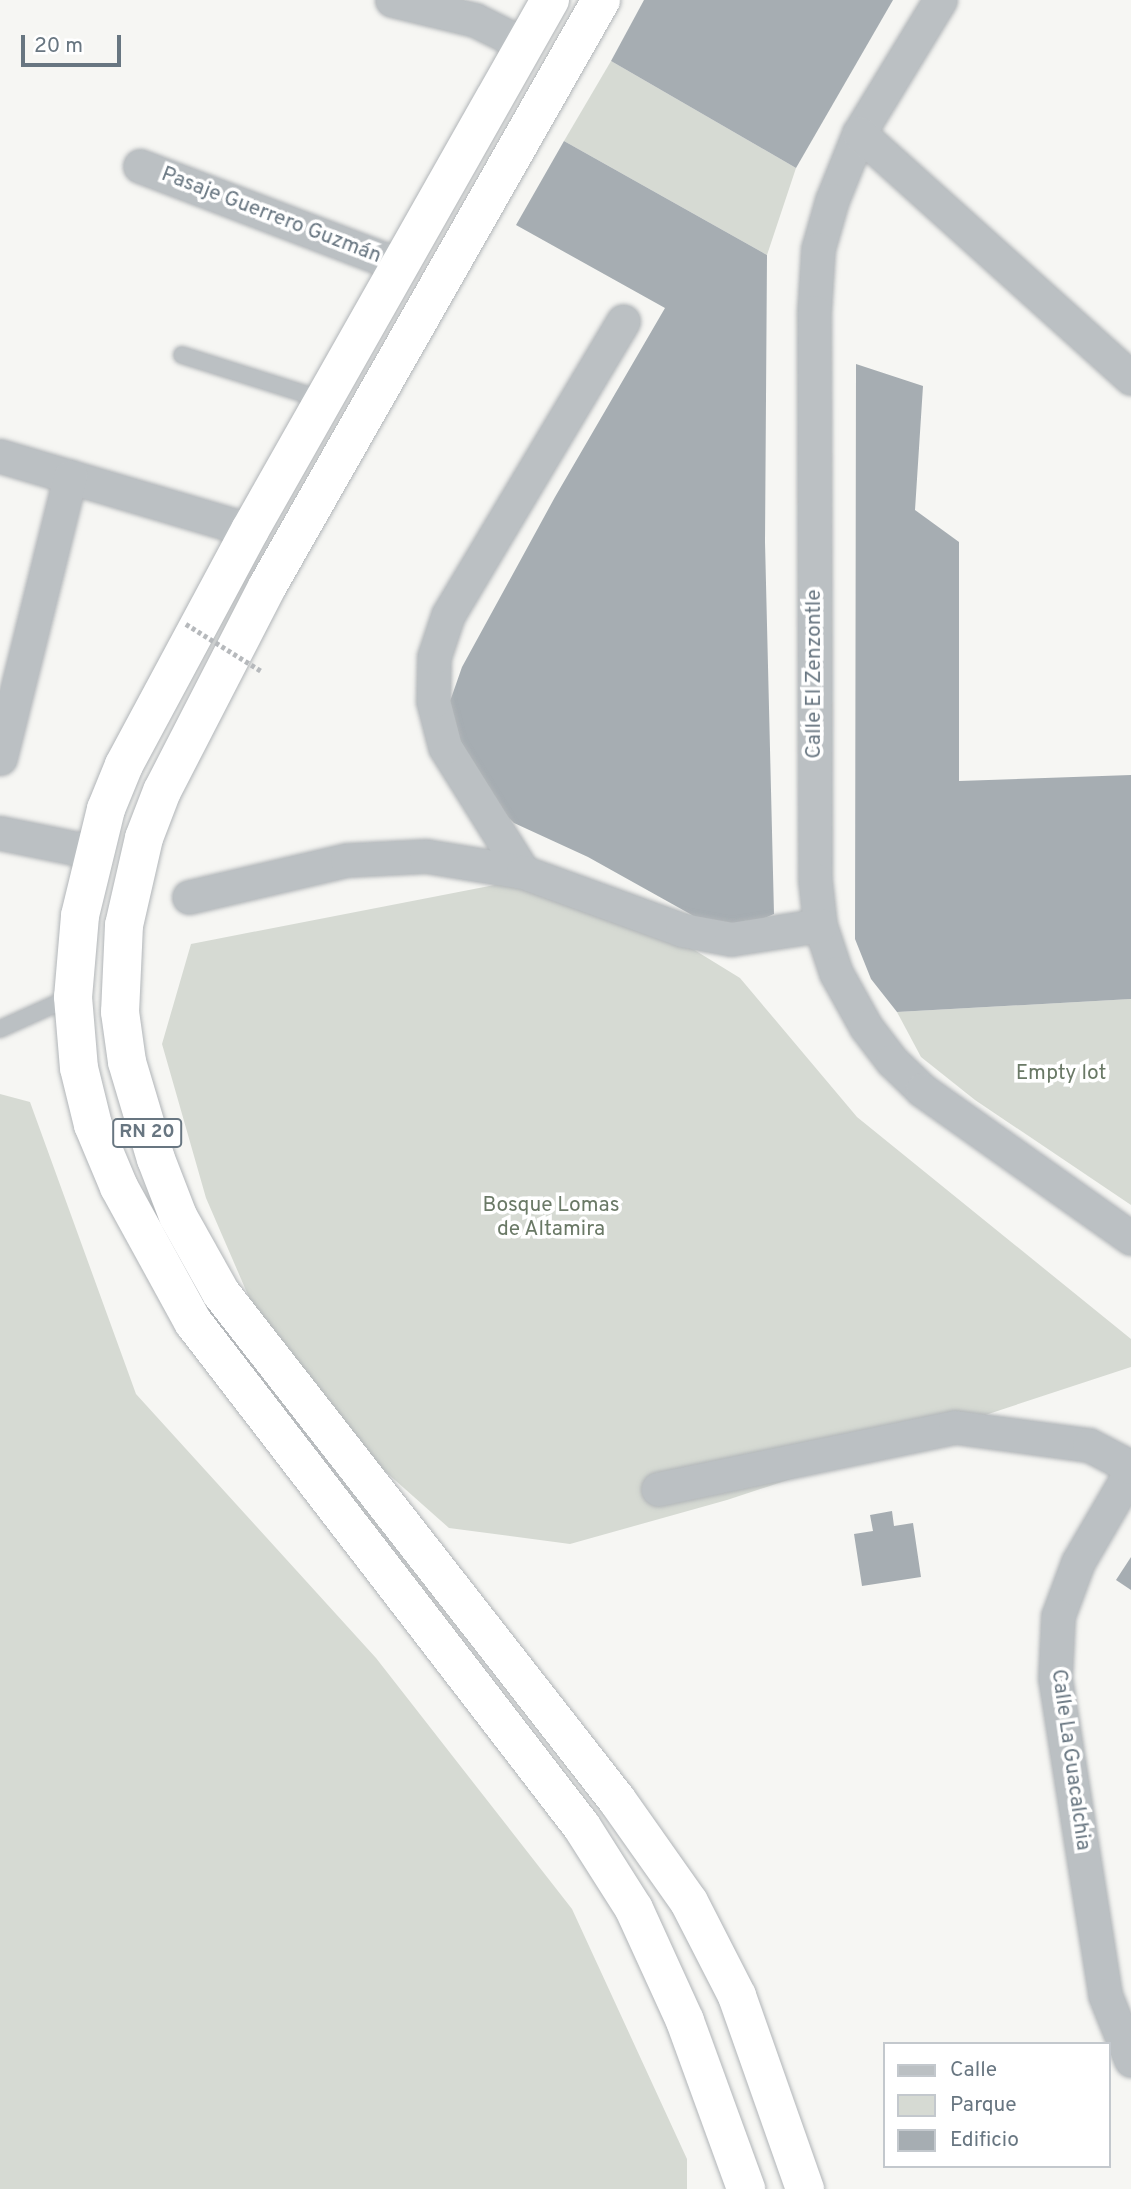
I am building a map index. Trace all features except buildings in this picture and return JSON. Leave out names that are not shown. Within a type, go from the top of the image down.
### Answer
[{"type":"highway","name":"RN 20","points":[[550,0],[250,530],[124,765],[106,809],[93,852],[80,916],[73,997],[84,1097],[119,1187],[147,1242],[193,1322],[523,1749],[582,1828],[627,1899],[652,1945],[685,2021],[746,2189]]},
{"type":"highway","name":"RN 20","points":[[601,0],[267,587],[162,791],[144,838],[124,925],[120,1012],[132,1085],[156,1158],[178,1216],[221,1293],[617,1800],[689,1902],[737,1996],[805,2189]]},
{"type":"street","points":[[392,0],[475,20],[525,46]]},
{"type":"street","name":"Calle El Zenzontle","points":[[940,0],[859,133],[832,200],[818,248],[814,312],[815,880],[820,926],[836,973],[866,1027],[892,1061],[922,1090],[1131,1238]]},
{"type":"street","points":[[859,133],[1131,378]]},
{"type":"street","name":"Pasaje Guerrero Guzmán","points":[[140,166],[401,266]]},
{"type":"street","points":[[523,872],[445,747],[433,701],[434,657],[448,615],[623,321]]},
{"type":"street","points":[[0,456],[250,530]]},
{"type":"street","points":[[0,758],[70,477]]},
{"type":"street","points":[[0,833],[93,852]]},
{"type":"street","points":[[189,897],[347,860],[426,856],[523,872],[682,930],[731,939],[820,926]]},
{"type":"street","points":[[658,1489],[955,1427],[1088,1445],[1131,1469]]},
{"type":"street","name":"Calle La Guacalchia","points":[[1131,1469],[1074,1573],[1058,1616],[1055,1678],[1105,1995],[1131,2060]]},
{"type":"lane","points":[[182,355],[324,400]]},
{"type":"lane","points":[[0,1029],[73,997]]},
{"type":"path","points":[[186,624],[263,672]]},
{"type":"green space","points":[[611,61],[796,168],[767,255],[564,141]]},
{"type":"green space","name":"Bosque Lomas de Altamira","points":[[566,871],[740,978],[857,1117],[1131,1339],[1131,1367],[727,1500],[570,1544],[449,1528],[325,1418],[261,1325],[206,1198],[162,1044],[191,944]]},
{"type":"green space","name":"Empty lot","points":[[1131,999],[1131,1205],[975,1100],[921,1057],[897,1012]]},
{"type":"green space","points":[[0,1094],[30,1102],[136,1394],[376,1658],[572,1909],[687,2159],[687,2189],[0,2189]]}]
